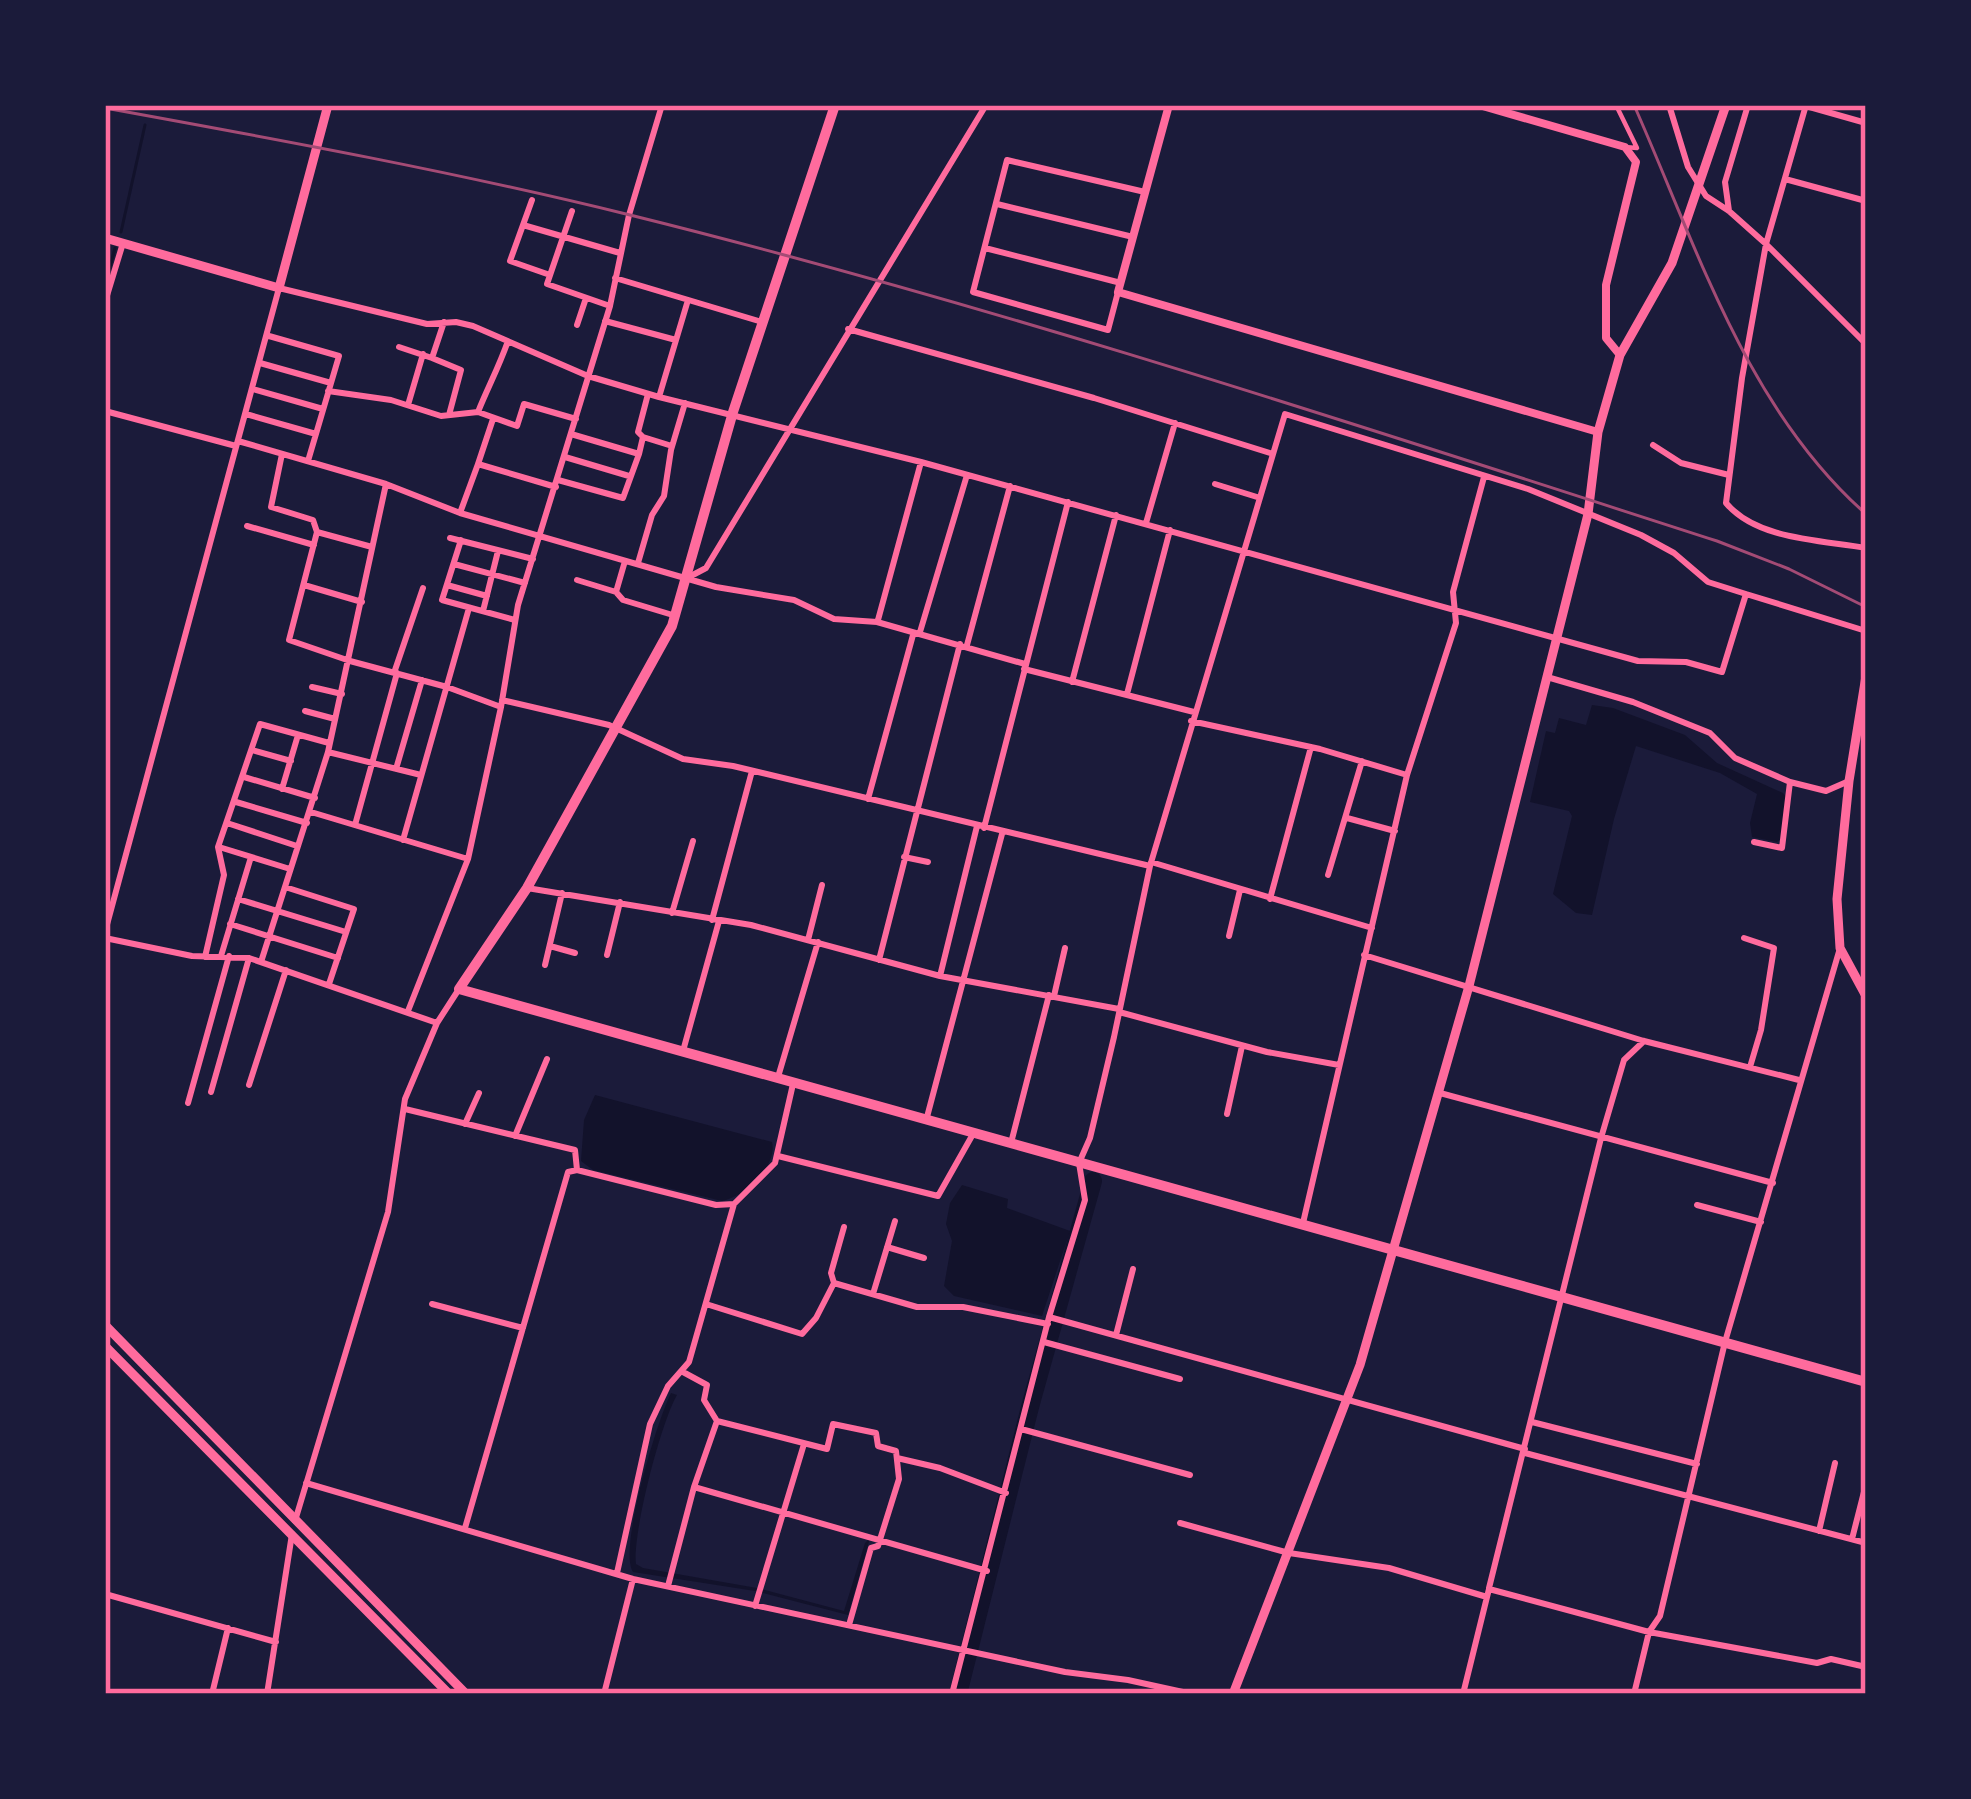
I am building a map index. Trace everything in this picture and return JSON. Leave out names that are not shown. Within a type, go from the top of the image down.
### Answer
[{"type":"highway","points":[[835,105],[733,412],[676,616],[527,889],[459,989],[1866,1382]]},
{"type":"main road","points":[[105,238],[279,288],[328,105]]},
{"type":"main road","points":[[1233,1694],[1348,1402],[1439,1092],[1588,514],[1598,432],[1620,355],[1672,263],[1726,105]]},
{"type":"main road","points":[[1866,676],[1837,899],[1840,949],[1866,996]]},
{"type":"main road","points":[[105,1325],[466,1694]]},
{"type":"main road","points":[[105,1346],[448,1694]]},
{"type":"street","points":[[408,1011],[468,859],[515,620],[610,306],[662,105]]},
{"type":"street","points":[[689,577],[706,568],[986,105]]},
{"type":"street","points":[[1145,193],[1007,160],[973,292],[1108,330],[1120,288],[1133,237],[1145,193],[1168,105]]},
{"type":"street","points":[[1478,105],[1637,148],[1616,105]]},
{"type":"street","points":[[1669,105],[1688,166],[1706,196],[1766,244],[1866,344]]},
{"type":"street","points":[[1729,211],[1725,182],[1748,105]]},
{"type":"street","points":[[1866,123],[1806,105],[1766,244],[1726,503],[1738,518],[1761,528],[1866,548]]},
{"type":"street","points":[[1620,355],[1606,338],[1606,285],[1636,162],[1625,147]]},
{"type":"street","points":[[1785,179],[1866,201]]},
{"type":"street","points":[[532,200],[510,261],[550,275]]},
{"type":"street","points":[[996,203],[1133,237]]},
{"type":"street","points":[[572,211],[547,284],[610,306]]},
{"type":"street","points":[[523,225],[620,253]]},
{"type":"street","points":[[105,302],[123,243]]},
{"type":"street","points":[[985,248],[1598,432]]},
{"type":"street","points":[[615,278],[766,323]]},
{"type":"street","points":[[436,1023],[249,958],[205,957],[105,935],[279,288],[427,323],[473,326],[587,376],[648,394],[1010,486],[1638,661],[1686,662],[1722,671],[1746,594]]},
{"type":"street","points":[[577,325],[586,298]]},
{"type":"street","points":[[659,397],[688,299]]},
{"type":"street","points":[[605,321],[676,340]]},
{"type":"street","points":[[433,358],[444,322]]},
{"type":"street","points":[[848,329],[1270,453]]},
{"type":"street","points":[[268,336],[339,356],[308,461]]},
{"type":"street","points":[[478,412],[508,341]]},
{"type":"street","points":[[398,347],[461,370],[449,415]]},
{"type":"street","points":[[408,405],[424,353]]},
{"type":"street","points":[[260,363],[330,387],[449,415],[478,412],[517,427],[524,404],[576,419]]},
{"type":"street","points":[[253,389],[323,409]]},
{"type":"street","points":[[648,394],[638,432],[672,446]]},
{"type":"street","points":[[638,563],[666,486],[685,403]]},
{"type":"street","points":[[105,411],[282,453],[386,484],[460,513],[716,587],[794,600],[834,619],[877,622],[963,645],[1072,682],[1407,776]]},
{"type":"street","points":[[246,414],[316,434]]},
{"type":"street","points":[[952,1694],[1085,1200],[1079,1163],[1090,1138],[1151,864],[1285,414],[1528,489],[1674,553],[1708,582],[1866,631]]},
{"type":"street","points":[[460,513],[493,419]]},
{"type":"street","points":[[1146,523],[1175,423]]},
{"type":"street","points":[[572,434],[639,454]]},
{"type":"street","points":[[478,464],[623,498],[643,437]]},
{"type":"street","points":[[1653,445],[1682,464],[1729,475]]},
{"type":"street","points":[[282,453],[271,507],[314,520],[317,532],[289,640],[502,703],[616,728],[682,759],[1151,864],[1372,928]]},
{"type":"street","points":[[565,458],[629,476]]},
{"type":"street","points":[[877,622],[921,462]]},
{"type":"street","points":[[868,799],[968,475]]},
{"type":"street","points":[[1302,1226],[1407,776],[1456,623],[1452,606],[1484,477]]},
{"type":"street","points":[[261,962],[329,748],[386,484]]},
{"type":"street","points":[[1215,484],[1257,497]]},
{"type":"street","points":[[879,960],[916,809],[1010,486]]},
{"type":"street","points":[[940,976],[1068,502]]},
{"type":"street","points":[[1072,682],[1116,515]]},
{"type":"street","points":[[247,526],[314,545]]},
{"type":"street","points":[[1126,695],[1170,530]]},
{"type":"street","points":[[317,532],[373,547]]},
{"type":"street","points":[[450,538],[533,559]]},
{"type":"street","points":[[461,541],[442,600],[515,620]]},
{"type":"street","points":[[483,611],[498,550]]},
{"type":"street","points":[[616,592],[625,560]]},
{"type":"street","points":[[454,564],[525,583]]},
{"type":"street","points":[[577,580],[676,616]]},
{"type":"street","points":[[304,585],[362,602]]},
{"type":"street","points":[[447,585],[487,596]]},
{"type":"street","points":[[355,825],[423,588]]},
{"type":"street","points":[[403,840],[469,608]]},
{"type":"street","points":[[1547,677],[1633,702],[1710,733],[1735,758],[1790,782],[1826,791],[1849,781]]},
{"type":"street","points":[[396,771],[422,680]]},
{"type":"street","points":[[312,687],[342,694]]},
{"type":"street","points":[[305,711],[335,719]]},
{"type":"street","points":[[205,957],[224,874],[218,847],[260,724],[371,764],[421,775]]},
{"type":"street","points":[[283,788],[298,735]]},
{"type":"street","points":[[1270,899],[1311,747]]},
{"type":"street","points":[[252,750],[291,761]]},
{"type":"street","points":[[1328,875],[1362,761]]},
{"type":"street","points":[[682,1052],[752,771]]},
{"type":"street","points":[[244,777],[315,798]]},
{"type":"street","points":[[1754,842],[1782,848],[1790,782]]},
{"type":"street","points":[[236,802],[307,823]]},
{"type":"street","points":[[311,812],[468,859]]},
{"type":"street","points":[[1346,818],[1395,831]]},
{"type":"street","points":[[225,823],[297,847]]},
{"type":"street","points":[[926,1121],[1002,833]]},
{"type":"street","points":[[672,913],[693,841]]},
{"type":"street","points":[[218,847],[290,869]]},
{"type":"street","points":[[904,856],[928,862]]},
{"type":"street","points":[[188,1103],[230,924],[251,857]]},
{"type":"street","points":[[778,1078],[813,941],[822,885]]},
{"type":"street","points":[[284,887],[354,909],[329,984]]},
{"type":"street","points":[[527,889],[620,902],[813,941],[940,976],[1119,1011],[1242,1046],[1339,1065]]},
{"type":"street","points":[[1229,936],[1240,890]]},
{"type":"street","points":[[545,965],[562,893]]},
{"type":"street","points":[[238,899],[346,932]]},
{"type":"street","points":[[607,955],[620,902]]},
{"type":"street","points":[[230,924],[338,958]]},
{"type":"street","points":[[1744,938],[1774,948],[1750,1067]]},
{"type":"street","points":[[550,946],[575,953]]},
{"type":"street","points":[[1011,1144],[1065,948]]},
{"type":"street","points":[[1634,1694],[1649,1632],[1660,1616],[1725,1342],[1840,949]]},
{"type":"street","points":[[1364,955],[1644,1041],[1800,1081]]},
{"type":"street","points":[[212,1092],[249,958]]},
{"type":"street","points":[[249,1085],[286,970]]},
{"type":"street","points":[[267,1694],[292,1534],[388,1212],[408,1088],[436,1023],[459,989]]},
{"type":"street","points":[[1463,1694],[1601,1138],[1624,1060],[1644,1041]]},
{"type":"street","points":[[1227,1114],[1242,1046]]},
{"type":"street","points":[[514,1136],[547,1059]]},
{"type":"street","points":[[616,1573],[653,1415],[668,1386],[683,1372],[734,1204],[777,1156],[793,1082]]},
{"type":"street","points":[[1439,1092],[1773,1184]]},
{"type":"street","points":[[465,1124],[479,1093]]},
{"type":"street","points":[[404,1109],[575,1150],[577,1170]]},
{"type":"street","points":[[777,1156],[938,1196],[973,1134]]},
{"type":"street","points":[[465,1528],[568,1172],[577,1170],[716,1205],[734,1204]]},
{"type":"street","points":[[1697,1204],[1761,1222]]},
{"type":"street","points":[[873,1294],[896,1221]]},
{"type":"street","points":[[705,1303],[802,1334],[834,1283],[831,1273],[844,1227]]},
{"type":"street","points":[[887,1247],[924,1258]]},
{"type":"street","points":[[1116,1335],[1132,1269]]},
{"type":"street","points":[[834,1283],[917,1307],[975,1308],[1116,1335],[1866,1543]]},
{"type":"street","points":[[432,1304],[523,1328]]},
{"type":"street","points":[[1047,1342],[1180,1378]]},
{"type":"street","points":[[683,1372],[707,1385],[704,1400],[717,1421],[827,1449],[833,1424],[876,1433],[878,1446],[896,1451],[898,1479],[878,1546],[871,1548],[849,1625]]},
{"type":"street","points":[[668,1582],[717,1421]]},
{"type":"street","points":[[1532,1422],[1698,1464]]},
{"type":"street","points":[[1024,1430],[1190,1474]]},
{"type":"street","points":[[755,1606],[803,1444]]},
{"type":"street","points":[[897,1459],[954,1472],[1006,1493]]},
{"type":"street","points":[[1819,1531],[1835,1463]]},
{"type":"street","points":[[306,1483],[633,1579],[668,1582],[755,1606],[1079,1675],[1192,1694]]},
{"type":"street","points":[[1852,1540],[1866,1484]]},
{"type":"street","points":[[694,1487],[987,1571]]},
{"type":"street","points":[[1180,1522],[1288,1553],[1389,1568],[1649,1632],[1816,1664],[1831,1659],[1866,1667]]},
{"type":"street","points":[[604,1694],[633,1579]]},
{"type":"street","points":[[106,1598],[276,1642]]},
{"type":"street","points":[[212,1694],[228,1628]]},
{"type":"shaded area","points":[[1592,705],[1685,735],[1717,763],[1783,793],[1782,838],[1777,842],[1752,837],[1750,823],[1757,794],[1720,773],[1636,746],[1592,915],[1576,913],[1553,894],[1572,816],[1569,811],[1530,802],[1546,731],[1555,733],[1559,718],[1586,725]]},
{"type":"shaded area","points":[[595,1095],[772,1142],[770,1161],[749,1187],[722,1201],[593,1170],[581,1161],[584,1120]]},
{"type":"shaded area","points":[[962,1185],[1008,1199],[1007,1208],[1070,1231],[1042,1316],[954,1296],[944,1286],[952,1241],[946,1224],[950,1203]]},
{"type":"shaded area","points":[[671,1393],[677,1395],[649,1478],[636,1564],[844,1611],[870,1538],[848,1615],[755,1591],[633,1572],[635,1513]]},
{"type":"waterway","points":[[121,232],[145,125]]},
{"type":"waterway","points":[[105,285],[115,248]]},
{"type":"waterway","points":[[958,1694],[1093,1181]]},
{"type":"railway","points":[[1634,105],[1703,269],[1756,375],[1824,472],[1866,514]]},
{"type":"railway","points":[[105,108],[565,199],[904,288],[1717,541],[1866,607]]}]
